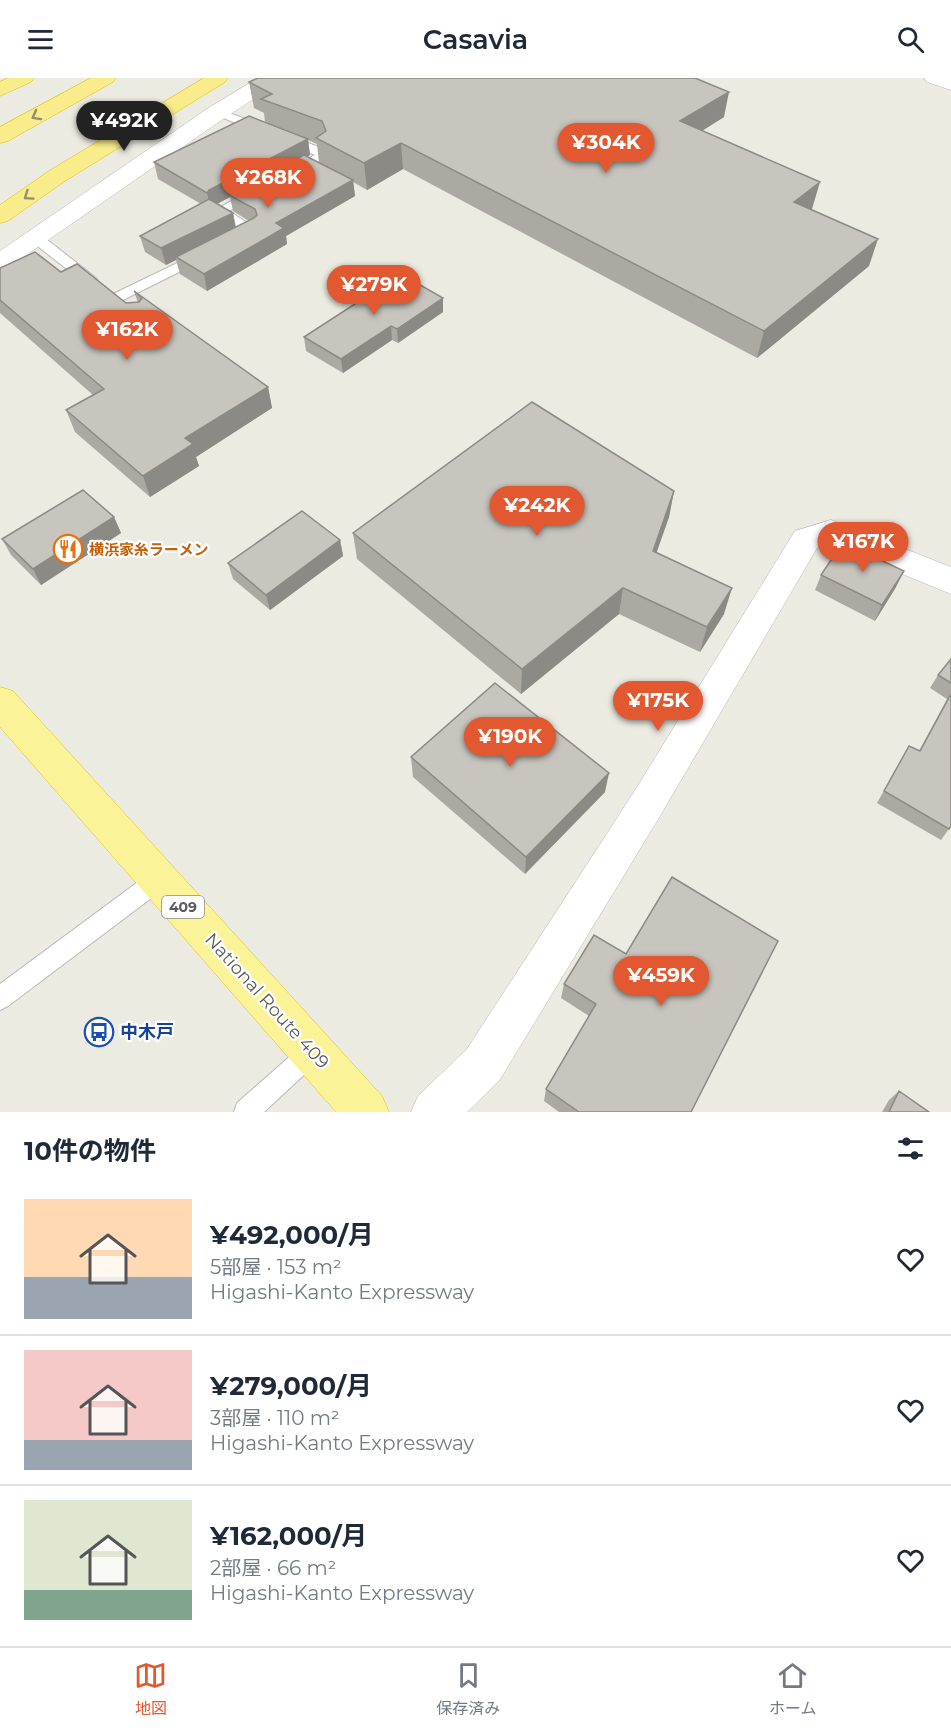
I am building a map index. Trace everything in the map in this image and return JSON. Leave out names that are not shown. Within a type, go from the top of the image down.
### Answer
[{"type":"highway","points":[[0,90],[24,78]]},
{"type":"highway","points":[[0,135],[106,78]]},
{"type":"highway","points":[[0,216],[57,176],[218,78]]},
{"type":"highway","name":"National Route 409","points":[[4,714],[158,880],[366,1112]]},
{"type":"street","points":[[0,262],[218,112],[272,78]]},
{"type":"street","points":[[934,78],[951,84]]},
{"type":"street","points":[[435,1112],[483,1065],[647,804],[806,539],[831,532],[951,581]]},
{"type":"lane","points":[[218,112],[320,152],[321,156],[313,167],[273,183],[219,211],[252,230],[230,241]]},
{"type":"lane","points":[[36,238],[118,303],[209,251]]},
{"type":"lane","points":[[0,998],[158,880]]},
{"type":"lane","points":[[246,1112],[312,1052]]},
{"type":"building","points":[[258,78],[695,78],[729,92],[680,121],[820,182],[794,202],[878,239],[764,331],[401,143],[364,163],[316,138],[326,131],[322,121],[261,99],[272,94],[249,82]]},
{"type":"building","points":[[249,116],[308,139],[207,193],[154,162]]},
{"type":"building","points":[[304,155],[353,180],[276,223],[284,228],[204,274],[176,257],[254,218],[257,215],[255,209],[229,195]]},
{"type":"building","points":[[209,199],[233,213],[161,248],[140,236]]},
{"type":"building","points":[[35,252],[61,272],[77,264],[126,303],[139,302],[142,298],[134,291],[268,387],[185,438],[193,444],[143,476],[66,410],[104,389],[0,300],[0,268]]},
{"type":"building","points":[[401,274],[443,298],[397,329],[391,326],[341,359],[304,337]]},
{"type":"building","points":[[532,402],[674,491],[653,551],[732,588],[707,627],[623,588],[522,669],[353,533]]},
{"type":"building","points":[[83,490],[114,517],[33,569],[2,539]]},
{"type":"building","points":[[302,511],[340,540],[266,595],[228,563]]},
{"type":"building","points":[[843,542],[904,571],[882,605],[821,575]]},
{"type":"building","points":[[951,659],[951,683],[938,675]]},
{"type":"building","points":[[495,683],[609,773],[526,857],[411,757]]},
{"type":"building","points":[[951,694],[951,826],[949,829],[884,791],[909,746],[920,751]]},
{"type":"building","points":[[672,877],[778,941],[691,1112],[579,1112],[546,1089],[596,1004],[564,984],[594,935],[626,954]]},
{"type":"building","points":[[899,1091],[929,1112],[889,1112]]},
{"type":"place","name":"横浜家糸ラーメン","points":[[68,549]]},
{"type":"place","name":"中木戸","points":[[99,1032]]}]
